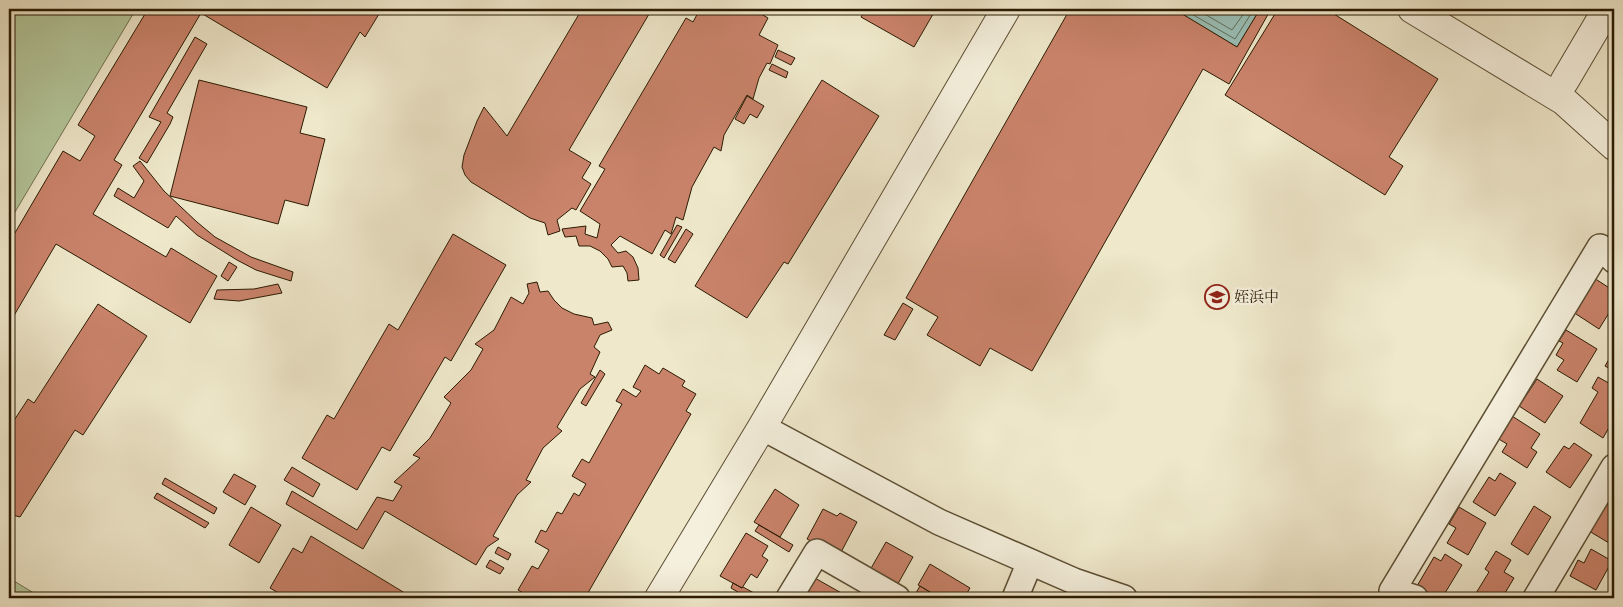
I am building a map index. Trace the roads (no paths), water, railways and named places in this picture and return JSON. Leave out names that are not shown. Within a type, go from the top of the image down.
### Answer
[{"type":"street","points":[[659,598],[762,427],[1006,9]]},
{"type":"street","points":[[1412,9],[1488,53],[1564,101],[1614,146]]},
{"type":"street","points":[[1444,9],[1564,82],[1614,123]]},
{"type":"street","points":[[1564,82],[1607,9]]},
{"type":"street","points":[[1415,598],[1392,591],[1600,247],[1614,260]]},
{"type":"street","points":[[762,427],[939,522],[1074,581],[1124,598]]},
{"type":"street","points":[[1536,598],[1614,467]]},
{"type":"street","points":[[789,598],[817,552],[897,598]]},
{"type":"street","points":[[1015,598],[1030,562]]},
{"type":"water","points":[[1174,9],[1260,9],[1237,47]]},
{"type":"place","name":"姪浜中","points":[[1217,297]]}]
